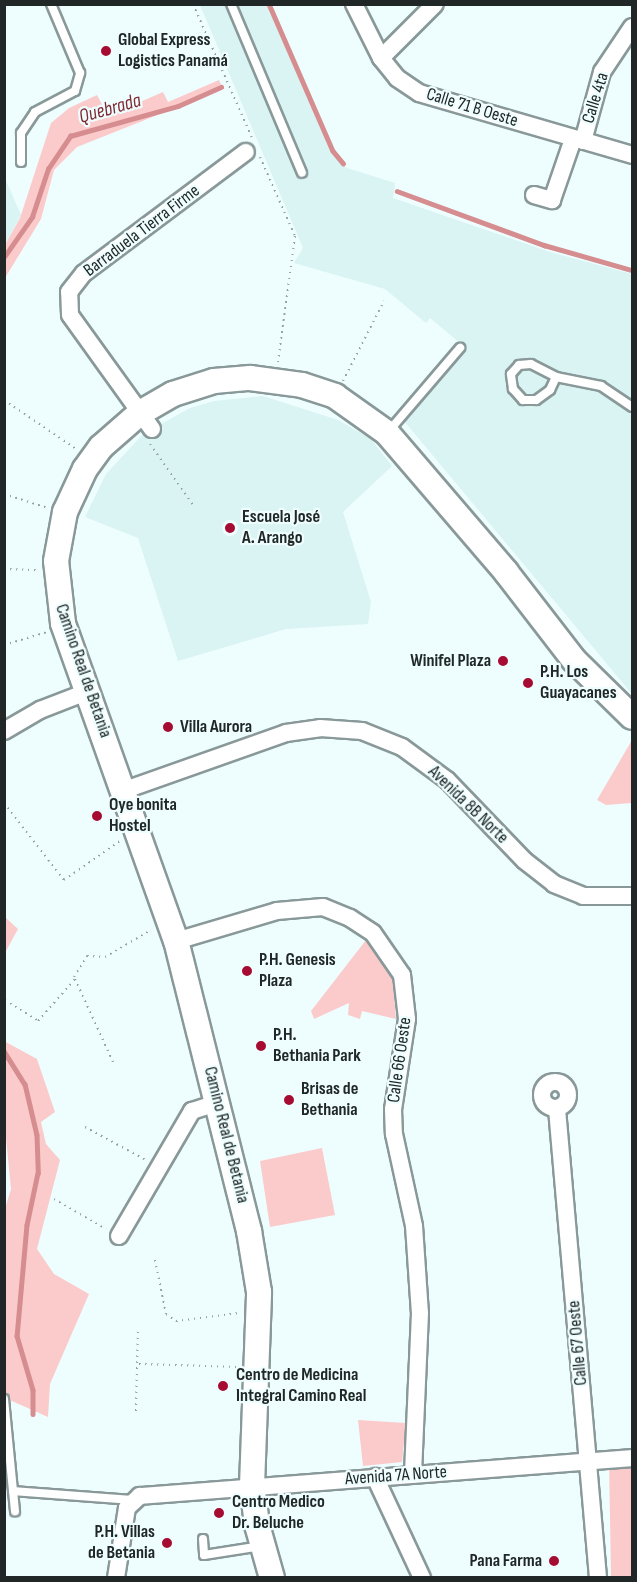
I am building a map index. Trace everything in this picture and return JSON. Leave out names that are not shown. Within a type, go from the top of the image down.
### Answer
[{"type":"street","name":"Calle 71 B Oeste","points":[[354,4],[381,58],[397,78],[419,93],[633,155]]},
{"type":"street","points":[[381,58],[435,4]]},
{"type":"street","name":"Calle 4ta","points":[[534,195],[552,200],[578,140],[602,72],[633,27]]},
{"type":"street","name":"Barraduela Tierra Firme","points":[[147,428],[70,315],[69,292],[84,273],[253,151]]},
{"type":"street","name":"Camino Real de Betania","points":[[272,1578],[262,1546],[252,1486],[259,1292],[249,1231],[220,1102],[176,941],[125,790],[63,623],[57,589],[58,538],[65,512],[85,469],[101,447],[147,428],[173,394],[214,381],[275,380],[335,396],[387,433],[506,572],[574,660],[633,717]]},
{"type":"street","points":[[4,731],[40,710],[88,691]]},
{"type":"street","name":"Avenida 8B Norte","points":[[125,790],[286,733],[320,728],[362,731],[402,747],[447,780],[525,861],[555,884],[584,896],[633,896]]},
{"type":"street","name":"Calle 66 Oeste","points":[[176,941],[277,911],[322,908],[350,918],[373,933],[402,975],[407,1019],[393,1109],[394,1134],[414,1226],[420,1303],[412,1475]]},
{"type":"street","points":[[119,1236],[192,1111],[220,1102]]},
{"type":"street","name":"Calle 67 Oeste","points":[[557,1108],[598,1578]]},
{"type":"street","name":"Avenida 7A Norte","points":[[132,1500],[158,1493],[633,1458]]},
{"type":"street","points":[[375,1477],[422,1578]]},
{"type":"street","points":[[116,1578],[126,1508],[132,1500]]},
{"type":"lane","points":[[21,162],[21,134],[35,112],[75,91],[80,73],[51,4]]},
{"type":"lane","points":[[231,4],[302,173]]},
{"type":"lane","points":[[387,433],[460,348]]},
{"type":"lane","points":[[556,377],[550,390],[536,400],[523,400],[513,389],[511,374],[519,365],[531,364],[556,377],[601,386],[633,406]]},
{"type":"lane","points":[[4,1399],[15,1511]]},
{"type":"lane","points":[[13,1491],[132,1500]]},
{"type":"lane","points":[[203,1539],[204,1555],[262,1546]]},
{"type":"path","points":[[193,4],[253,151],[295,236],[275,380]]},
{"type":"path","points":[[335,396],[384,301]]},
{"type":"path","points":[[4,400],[78,451]]},
{"type":"path","points":[[147,428],[193,505]]},
{"type":"path","points":[[4,495],[48,508]]},
{"type":"path","points":[[4,569],[39,570]]},
{"type":"path","points":[[4,645],[47,632]]},
{"type":"path","points":[[4,803],[64,880],[124,837]]},
{"type":"path","points":[[5,1000],[38,1021],[75,979],[87,956],[105,957],[156,927]]},
{"type":"path","points":[[75,979],[113,1062]]},
{"type":"path","points":[[85,1127],[159,1167]]},
{"type":"path","points":[[54,1199],[119,1236]]},
{"type":"path","points":[[155,1260],[166,1314],[176,1321],[246,1312]]},
{"type":"path","points":[[136,1411],[139,1364],[138,1328]]},
{"type":"path","points":[[139,1364],[247,1367]]},
{"type":"shaded area","points":[[200,5],[267,5],[331,154],[347,168],[395,183],[393,198],[550,252],[632,274],[632,694],[404,421],[466,348],[430,318],[426,323],[385,289],[294,263],[303,248]]},
{"type":"shaded area","points":[[219,80],[223,89],[77,147],[54,170],[41,219],[5,278],[5,245],[20,218],[51,123],[69,108],[97,95],[108,116],[163,92],[168,102]]},
{"type":"shaded area","points":[[4,176],[21,215],[5,245],[4,245]]},
{"type":"shaded area","name":"Escuela José A. Arango","points":[[263,396],[338,420],[371,439],[392,466],[343,512],[371,602],[368,624],[286,629],[178,661],[138,538],[85,517],[106,474],[143,434],[190,408],[214,401]]},
{"type":"shaded area","points":[[632,740],[632,803],[606,805],[597,800]]},
{"type":"shaded area","points":[[5,917],[18,929],[5,953]]},
{"type":"shaded area","points":[[366,940],[384,959],[393,981],[396,1019],[362,1011],[360,1019],[348,1015],[349,1003],[314,1019],[311,1011]]},
{"type":"shaded area","points":[[4,1041],[37,1059],[55,1112],[41,1122],[46,1144],[60,1160],[37,1249],[54,1274],[89,1294],[50,1384],[48,1417],[5,1398],[4,1212],[11,1189],[4,1118]]},
{"type":"shaded area","points":[[322,1148],[335,1215],[270,1227],[260,1161]]},
{"type":"shaded area","points":[[358,1420],[406,1423],[402,1462],[363,1466]]},
{"type":"shaded area","points":[[632,1458],[632,1577],[611,1577],[609,1460]]},
{"type":"waterway","points":[[269,4],[333,151],[343,163]]},
{"type":"waterway","name":"Quebrada","points":[[4,257],[32,217],[48,169],[70,136],[178,106],[221,87]]},
{"type":"waterway","points":[[397,191],[544,245],[632,270]]},
{"type":"waterway","name":"Quebrada","points":[[4,1051],[25,1084],[37,1135],[38,1173],[27,1225],[17,1336],[33,1390],[33,1414]]},
{"type":"place","name":"Global Express Logistics Panamá","points":[[106,51]]},
{"type":"place","name":"Escuela José A. Arango","points":[[230,528]]},
{"type":"place","name":"Winifel Plaza","points":[[503,661]]},
{"type":"place","name":"P.H. Los Guayacanes","points":[[528,683]]},
{"type":"place","name":"Villa Aurora","points":[[168,727]]},
{"type":"place","name":"Oye bonita Hostel","points":[[97,816]]},
{"type":"place","name":"P.H. Genesis Plaza","points":[[247,971]]},
{"type":"place","name":"P.H. Bethania Park","points":[[261,1046]]},
{"type":"place","name":"Brisas de Bethania","points":[[289,1100]]},
{"type":"place","name":"Centro de Medicina Integral Camino Real","points":[[223,1386]]},
{"type":"place","name":"Centro Medico Dr. Beluche","points":[[219,1513]]},
{"type":"place","name":"P.H. Villas de Betania","points":[[167,1543]]},
{"type":"place","name":"Pana Farma","points":[[554,1561]]}]
